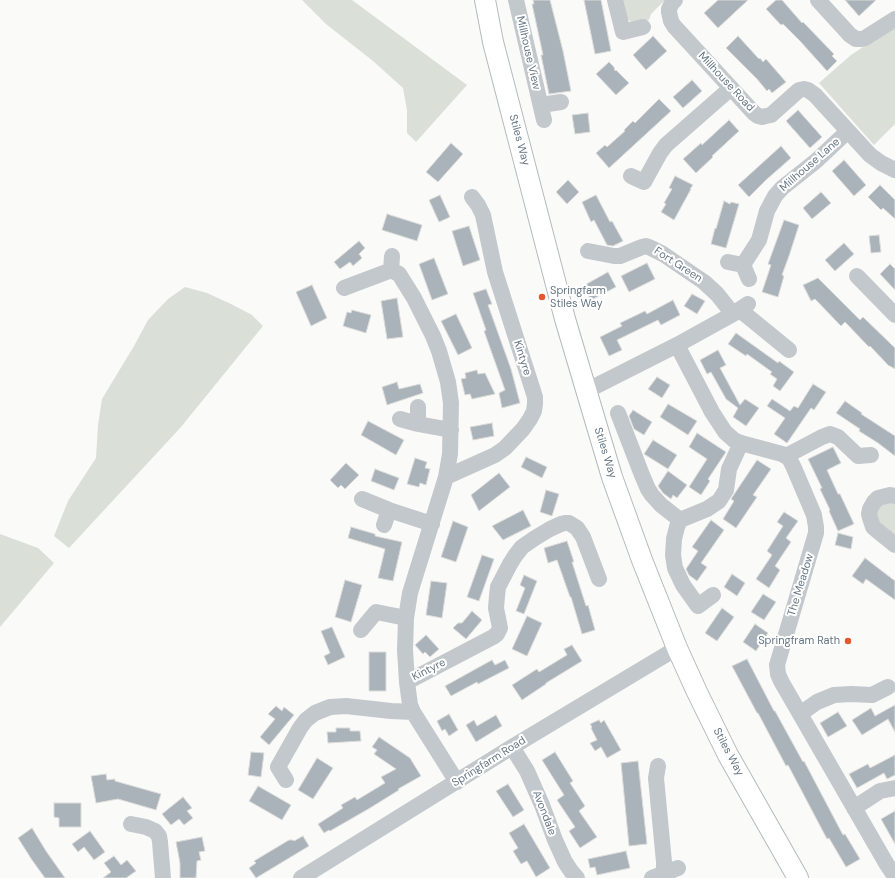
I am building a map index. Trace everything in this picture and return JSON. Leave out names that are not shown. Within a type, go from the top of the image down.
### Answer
[{"type":"main road","name":"Stiles Way","points":[[485,0],[497,58],[565,319],[612,477],[642,560],[677,648],[697,692],[728,755],[798,878]]},
{"type":"street","name":"Millhouse View","points":[[516,0],[542,113],[561,102]]},
{"type":"street","points":[[615,0],[623,32],[643,27]]},
{"type":"street","name":"Millhouse Road","points":[[675,0],[669,8],[672,21],[754,113],[762,117],[771,114],[799,90],[808,90],[815,95],[870,155],[895,170]]},
{"type":"street","points":[[821,1],[850,35],[856,39],[861,40],[865,38],[895,19]]},
{"type":"street","points":[[631,176],[644,182],[666,145],[731,88]]},
{"type":"street","name":"Millhouse Lane","points":[[740,269],[759,240],[767,211],[779,192],[816,161],[848,131]]},
{"type":"street","name":"Kintyre","points":[[446,477],[495,455],[505,448],[523,429],[530,419],[534,411],[535,404],[535,397],[496,272],[482,215],[478,205],[472,197]]},
{"type":"street","name":"Fort Green","points":[[583,249],[620,256],[642,246],[646,246],[663,254],[740,309]]},
{"type":"street","name":"Kintyre","points":[[344,288],[365,288],[392,263],[395,272],[401,276],[414,298],[433,336],[445,368],[452,403],[450,454],[446,477],[410,593],[406,618],[405,650],[410,705],[457,782]]},
{"type":"street","points":[[858,276],[895,315]]},
{"type":"street","points":[[586,391],[677,345],[740,309],[789,350]]},
{"type":"street","points":[[677,345],[716,420],[725,432],[734,440],[786,456],[822,436],[830,434],[838,437],[858,456],[871,456]]},
{"type":"street","points":[[418,407],[418,424]]},
{"type":"street","points":[[618,413],[648,489],[661,505],[680,520]]},
{"type":"street","points":[[400,419],[451,430]]},
{"type":"street","points":[[713,595],[698,606],[679,577],[675,568],[673,550],[675,534],[680,520],[707,509],[719,501],[726,490],[729,469],[741,443]]},
{"type":"street","name":"The Meadow","points":[[786,456],[791,461],[814,515],[816,533],[777,665],[778,674],[854,808],[891,869]]},
{"type":"street","points":[[895,496],[890,495],[878,498],[874,502],[869,514],[873,527],[895,544]]},
{"type":"street","points":[[362,499],[389,510],[432,524]]},
{"type":"street","points":[[384,525],[389,510]]},
{"type":"street","name":"Kintyre","points":[[407,682],[497,634],[500,628],[496,608],[498,587],[510,564],[522,547],[550,529],[565,523],[576,528],[583,536],[599,578]]},
{"type":"street","points":[[361,630],[376,612],[406,618]]},
{"type":"street","name":"Springfarm Road","points":[[301,878],[512,747],[677,648]]},
{"type":"street","points":[[800,714],[817,702],[834,695],[872,695],[888,687]]},
{"type":"street","points":[[286,780],[278,767],[300,728],[306,720],[315,713],[330,707],[346,706],[413,712]]},
{"type":"street","name":"Avondale","points":[[512,747],[527,771],[564,862],[577,878]]},
{"type":"street","points":[[658,766],[656,778],[665,873]]},
{"type":"street","points":[[854,808],[880,791],[895,788]]},
{"type":"street","points":[[131,824],[146,827],[155,831],[159,836],[163,878]]},
{"type":"shaded area","points":[[302,0],[352,0],[467,85],[416,142],[407,133],[407,110],[403,88],[373,61],[326,24]]},
{"type":"shaded area","points":[[620,0],[665,0],[651,14],[649,20],[631,22],[623,15]]},
{"type":"shaded area","points":[[895,26],[895,124],[874,145],[819,83],[851,55]]},
{"type":"shaded area","points":[[185,287],[207,293],[231,304],[252,315],[263,326],[181,427],[69,548],[54,536],[68,501],[96,458],[98,425],[102,399],[148,320],[168,299]]},
{"type":"shaded area","points":[[895,500],[895,537],[876,521],[876,507]]},
{"type":"shaded area","points":[[0,534],[38,548],[54,563],[0,627]]},
{"type":"building","points":[[533,0],[550,0],[571,91],[549,94],[541,55],[543,55],[532,4],[534,4]]},
{"type":"building","points":[[584,0],[601,0],[611,51],[595,54]]},
{"type":"building","points":[[718,0],[748,0],[718,28],[704,13]]},
{"type":"building","points":[[776,0],[782,0],[802,23],[803,22],[834,54],[832,56],[837,61],[827,71],[800,41],[783,24],[781,25],[766,9]]},
{"type":"building","points":[[845,0],[876,0],[859,16]]},
{"type":"building","points":[[653,36],[667,51],[646,70],[633,55]]},
{"type":"building","points":[[738,36],[759,59],[760,58],[763,62],[766,59],[786,82],[772,93],[769,89],[767,91],[726,48]]},
{"type":"building","points":[[609,62],[614,67],[615,71],[616,70],[629,83],[616,95],[596,74]]},
{"type":"building","points":[[692,80],[702,91],[683,108],[673,97]]},
{"type":"building","points":[[659,99],[671,111],[609,168],[596,153],[605,145],[607,147],[625,131],[624,130],[633,121],[635,123]]},
{"type":"building","points":[[798,110],[822,137],[810,148],[786,121]]},
{"type":"building","points":[[588,113],[590,132],[575,134],[572,115]]},
{"type":"building","points":[[729,120],[739,131],[696,173],[683,159],[701,143],[702,145]]},
{"type":"building","points":[[451,143],[463,154],[438,182],[426,172]]},
{"type":"building","points":[[781,146],[791,158],[749,197],[738,185]]},
{"type":"building","points":[[844,160],[866,185],[854,196],[832,171]]},
{"type":"building","points":[[675,176],[693,185],[674,220],[661,212],[672,189],[669,188]]},
{"type":"building","points":[[568,180],[579,192],[567,204],[556,192]]},
{"type":"building","points":[[880,185],[895,200],[895,219],[883,208],[881,210],[868,197]]},
{"type":"building","points":[[821,192],[831,203],[812,219],[803,208]]},
{"type":"building","points":[[440,195],[450,217],[439,222],[429,200]]},
{"type":"building","points":[[596,195],[610,222],[612,221],[623,241],[613,246],[607,245],[594,220],[591,222],[582,202]]},
{"type":"building","points":[[724,201],[730,204],[731,202],[739,204],[726,248],[711,244]]},
{"type":"building","points":[[387,214],[422,225],[417,241],[382,230]]},
{"type":"building","points":[[784,220],[799,225],[782,275],[784,276],[778,297],[762,292],[771,265],[768,264]]},
{"type":"building","points":[[469,226],[480,260],[463,266],[452,231]]},
{"type":"building","points":[[879,235],[881,252],[871,253],[869,236]]},
{"type":"building","points":[[359,241],[365,248],[359,254],[362,258],[353,266],[350,262],[340,269],[334,262]]},
{"type":"building","points":[[844,243],[854,254],[835,271],[825,260]]},
{"type":"building","points":[[434,258],[448,294],[432,300],[419,264]]},
{"type":"building","points":[[647,263],[655,279],[629,292],[621,276]]},
{"type":"building","points":[[890,264],[895,269],[895,290],[880,274]]},
{"type":"building","points":[[608,272],[616,287],[591,300],[583,286]]},
{"type":"building","points":[[818,278],[860,320],[863,317],[895,348],[895,369],[889,366],[845,322],[841,326],[815,299],[811,301],[803,285]]},
{"type":"building","points":[[312,285],[327,318],[311,326],[296,292]]},
{"type":"building","points":[[486,289],[492,304],[488,305],[511,369],[520,403],[502,408],[499,393],[505,390],[484,331],[486,330],[473,293]]},
{"type":"building","points":[[692,294],[705,301],[697,314],[684,306]]},
{"type":"building","points":[[397,298],[403,337],[387,339],[381,301]]},
{"type":"building","points":[[673,300],[680,315],[661,325],[658,320],[617,340],[622,350],[609,356],[600,337],[622,326],[620,323],[645,311],[647,314]]},
{"type":"building","points":[[352,310],[371,315],[366,333],[343,326],[347,312],[351,313]]},
{"type":"building","points":[[456,314],[472,348],[458,355],[441,321]]},
{"type":"building","points":[[736,333],[778,363],[779,361],[794,372],[780,391],[773,386],[777,379],[770,374],[772,372],[747,354],[746,356],[728,344]]},
{"type":"building","points":[[718,350],[726,365],[720,368],[740,405],[745,399],[759,408],[746,426],[733,417],[738,408],[726,399],[711,372],[707,374],[700,360]]},
{"type":"building","points":[[477,370],[478,374],[485,373],[495,394],[472,399],[470,394],[465,395],[461,379],[466,378],[465,373]]},
{"type":"building","points":[[657,377],[670,385],[662,398],[648,389]]},
{"type":"building","points":[[397,382],[399,389],[420,384],[423,393],[387,405],[382,387]]},
{"type":"building","points":[[813,384],[826,392],[814,410],[811,408],[787,443],[774,434],[785,418],[767,406],[772,399],[790,411],[794,406],[798,408]]},
{"type":"building","points":[[845,401],[862,413],[861,414],[895,436],[895,456],[859,431],[860,429],[836,413]]},
{"type":"building","points":[[668,404],[697,421],[688,435],[660,417]]},
{"type":"building","points":[[633,410],[652,422],[644,435],[634,429],[629,416]]},
{"type":"building","points":[[368,421],[404,440],[396,455],[361,435]]},
{"type":"building","points":[[492,423],[494,436],[473,440],[470,427]]},
{"type":"building","points":[[697,433],[726,452],[708,479],[710,481],[701,495],[689,487],[707,459],[689,447]]},
{"type":"building","points":[[653,440],[677,455],[668,469],[644,454]]},
{"type":"building","points":[[833,447],[841,463],[827,470],[854,524],[838,531],[820,489],[822,488],[808,459]]},
{"type":"building","points":[[526,457],[547,467],[542,478],[521,467]]},
{"type":"building","points":[[415,458],[427,462],[425,468],[430,469],[426,485],[420,483],[419,487],[407,484]]},
{"type":"building","points":[[757,460],[771,469],[753,495],[757,497],[736,528],[723,519],[734,501],[731,499]]},
{"type":"building","points":[[346,463],[359,475],[345,489],[341,485],[338,488],[330,480]]},
{"type":"building","points":[[375,469],[399,478],[394,490],[371,481]]},
{"type":"building","points":[[668,471],[687,485],[677,498],[673,495],[671,499],[663,493],[658,486]]},
{"type":"building","points":[[499,473],[510,487],[479,511],[471,495]]},
{"type":"building","points":[[546,490],[559,494],[552,516],[540,512]]},
{"type":"building","points":[[523,510],[531,526],[503,540],[492,526]]},
{"type":"building","points":[[784,512],[798,521],[786,538],[791,542],[775,566],[780,570],[769,588],[756,579],[772,555],[767,551],[783,526],[777,522]]},
{"type":"building","points":[[711,520],[724,530],[701,563],[707,567],[697,581],[689,575],[686,569],[698,551],[692,547]]},
{"type":"building","points":[[453,521],[468,527],[456,562],[441,557]]},
{"type":"building","points":[[351,527],[375,534],[375,536],[402,542],[393,581],[378,578],[385,549],[348,538]]},
{"type":"building","points":[[838,533],[853,537],[851,549],[835,545]]},
{"type":"building","points":[[567,541],[574,562],[572,562],[586,606],[588,605],[595,630],[582,634],[571,597],[557,560],[548,563],[544,548]]},
{"type":"building","points":[[482,555],[494,559],[479,601],[467,597]]},
{"type":"building","points":[[865,558],[895,581],[895,600],[866,579],[863,584],[852,576]]},
{"type":"building","points":[[732,574],[745,583],[737,596],[724,587]]},
{"type":"building","points":[[524,575],[537,581],[524,614],[516,611],[525,588],[520,585]]},
{"type":"building","points":[[345,580],[362,585],[351,622],[335,617]]},
{"type":"building","points":[[431,581],[447,583],[442,618],[426,615]]},
{"type":"building","points":[[763,594],[776,602],[764,620],[751,612]]},
{"type":"building","points":[[722,608],[734,617],[717,641],[705,633]]},
{"type":"building","points":[[472,611],[482,620],[466,639],[453,628],[458,623],[462,623]]},
{"type":"building","points":[[527,616],[542,623],[527,656],[512,649]]},
{"type":"building","points":[[755,624],[768,633],[756,651],[743,642]]},
{"type":"building","points":[[332,627],[345,657],[328,665],[324,656],[330,653],[321,631]]},
{"type":"building","points":[[426,635],[439,649],[430,657],[425,652],[423,654],[415,645]]},
{"type":"building","points":[[572,645],[582,661],[522,700],[512,685],[537,669],[539,672],[567,655],[564,649]]},
{"type":"building","points":[[369,652],[386,652],[386,691],[369,691]]},
{"type":"building","points":[[747,659],[843,835],[845,834],[860,859],[846,867],[829,838],[827,839],[788,765],[786,766],[732,666]]},
{"type":"building","points":[[492,660],[495,665],[505,660],[509,668],[478,684],[477,682],[451,696],[445,686]]},
{"type":"building","points":[[895,705],[895,732],[888,719],[862,735],[852,720],[871,708],[875,716]]},
{"type":"building","points":[[276,706],[282,711],[284,707],[294,715],[269,745],[260,737],[275,719],[268,714]]},
{"type":"building","points":[[838,712],[847,726],[828,737],[820,723]]},
{"type":"building","points":[[449,714],[458,730],[449,736],[445,729],[442,731],[437,721]]},
{"type":"building","points":[[496,715],[502,726],[476,742],[466,725],[474,720],[477,726]]},
{"type":"building","points":[[599,720],[601,723],[604,720],[621,750],[607,758],[601,747],[595,751],[590,743],[597,740],[590,724]]},
{"type":"building","points":[[336,728],[350,728],[350,731],[360,731],[361,741],[328,743],[327,732],[336,732]]},
{"type":"building","points":[[379,737],[410,758],[421,776],[398,789],[399,790],[370,808],[324,833],[318,824],[343,808],[341,805],[355,797],[357,800],[385,783],[381,777],[396,769],[374,754],[377,750],[372,747]]},
{"type":"building","points":[[251,752],[264,753],[261,777],[248,775]]},
{"type":"building","points":[[555,752],[573,781],[570,783],[585,806],[579,811],[597,837],[580,848],[569,831],[575,827],[557,800],[564,795],[542,760]]},
{"type":"building","points":[[895,755],[895,775],[887,779],[884,773],[857,788],[849,774],[868,764],[870,768]]},
{"type":"building","points":[[317,758],[333,768],[313,799],[298,790]]},
{"type":"building","points":[[638,761],[647,844],[629,846],[621,763]]},
{"type":"building","points":[[106,774],[107,780],[115,779],[115,781],[161,794],[156,810],[118,799],[96,803],[91,776]]},
{"type":"building","points":[[508,784],[524,810],[513,817],[496,791]]},
{"type":"building","points":[[258,786],[291,805],[282,820],[249,801]]},
{"type":"building","points":[[183,797],[192,808],[187,811],[193,818],[184,825],[179,819],[171,825],[162,814]]},
{"type":"building","points":[[54,803],[81,803],[81,827],[59,827],[59,818],[54,817]]},
{"type":"building","points":[[895,811],[895,844],[881,819]]},
{"type":"building","points":[[524,824],[550,868],[536,877],[527,861],[521,864],[513,851],[518,848],[509,833]]},
{"type":"building","points":[[32,828],[65,878],[45,878],[32,860],[18,838]]},
{"type":"building","points":[[90,831],[105,852],[94,860],[84,847],[78,852],[72,844]]},
{"type":"building","points":[[303,836],[309,846],[256,878],[249,868],[256,863],[254,861],[289,840],[294,841]]},
{"type":"building","points":[[202,837],[205,851],[199,852],[201,860],[197,861],[196,878],[180,878],[180,863],[176,842]]},
{"type":"building","points":[[626,851],[630,868],[597,875],[595,867],[590,868],[588,859]]},
{"type":"building","points":[[114,856],[121,865],[127,860],[136,871],[126,878],[103,878],[111,872],[104,863]]},
{"type":"place","name":"Springfarm Stiles Way","points":[[542,297]]},
{"type":"place","name":"Springfram Rath","points":[[848,641]]}]
